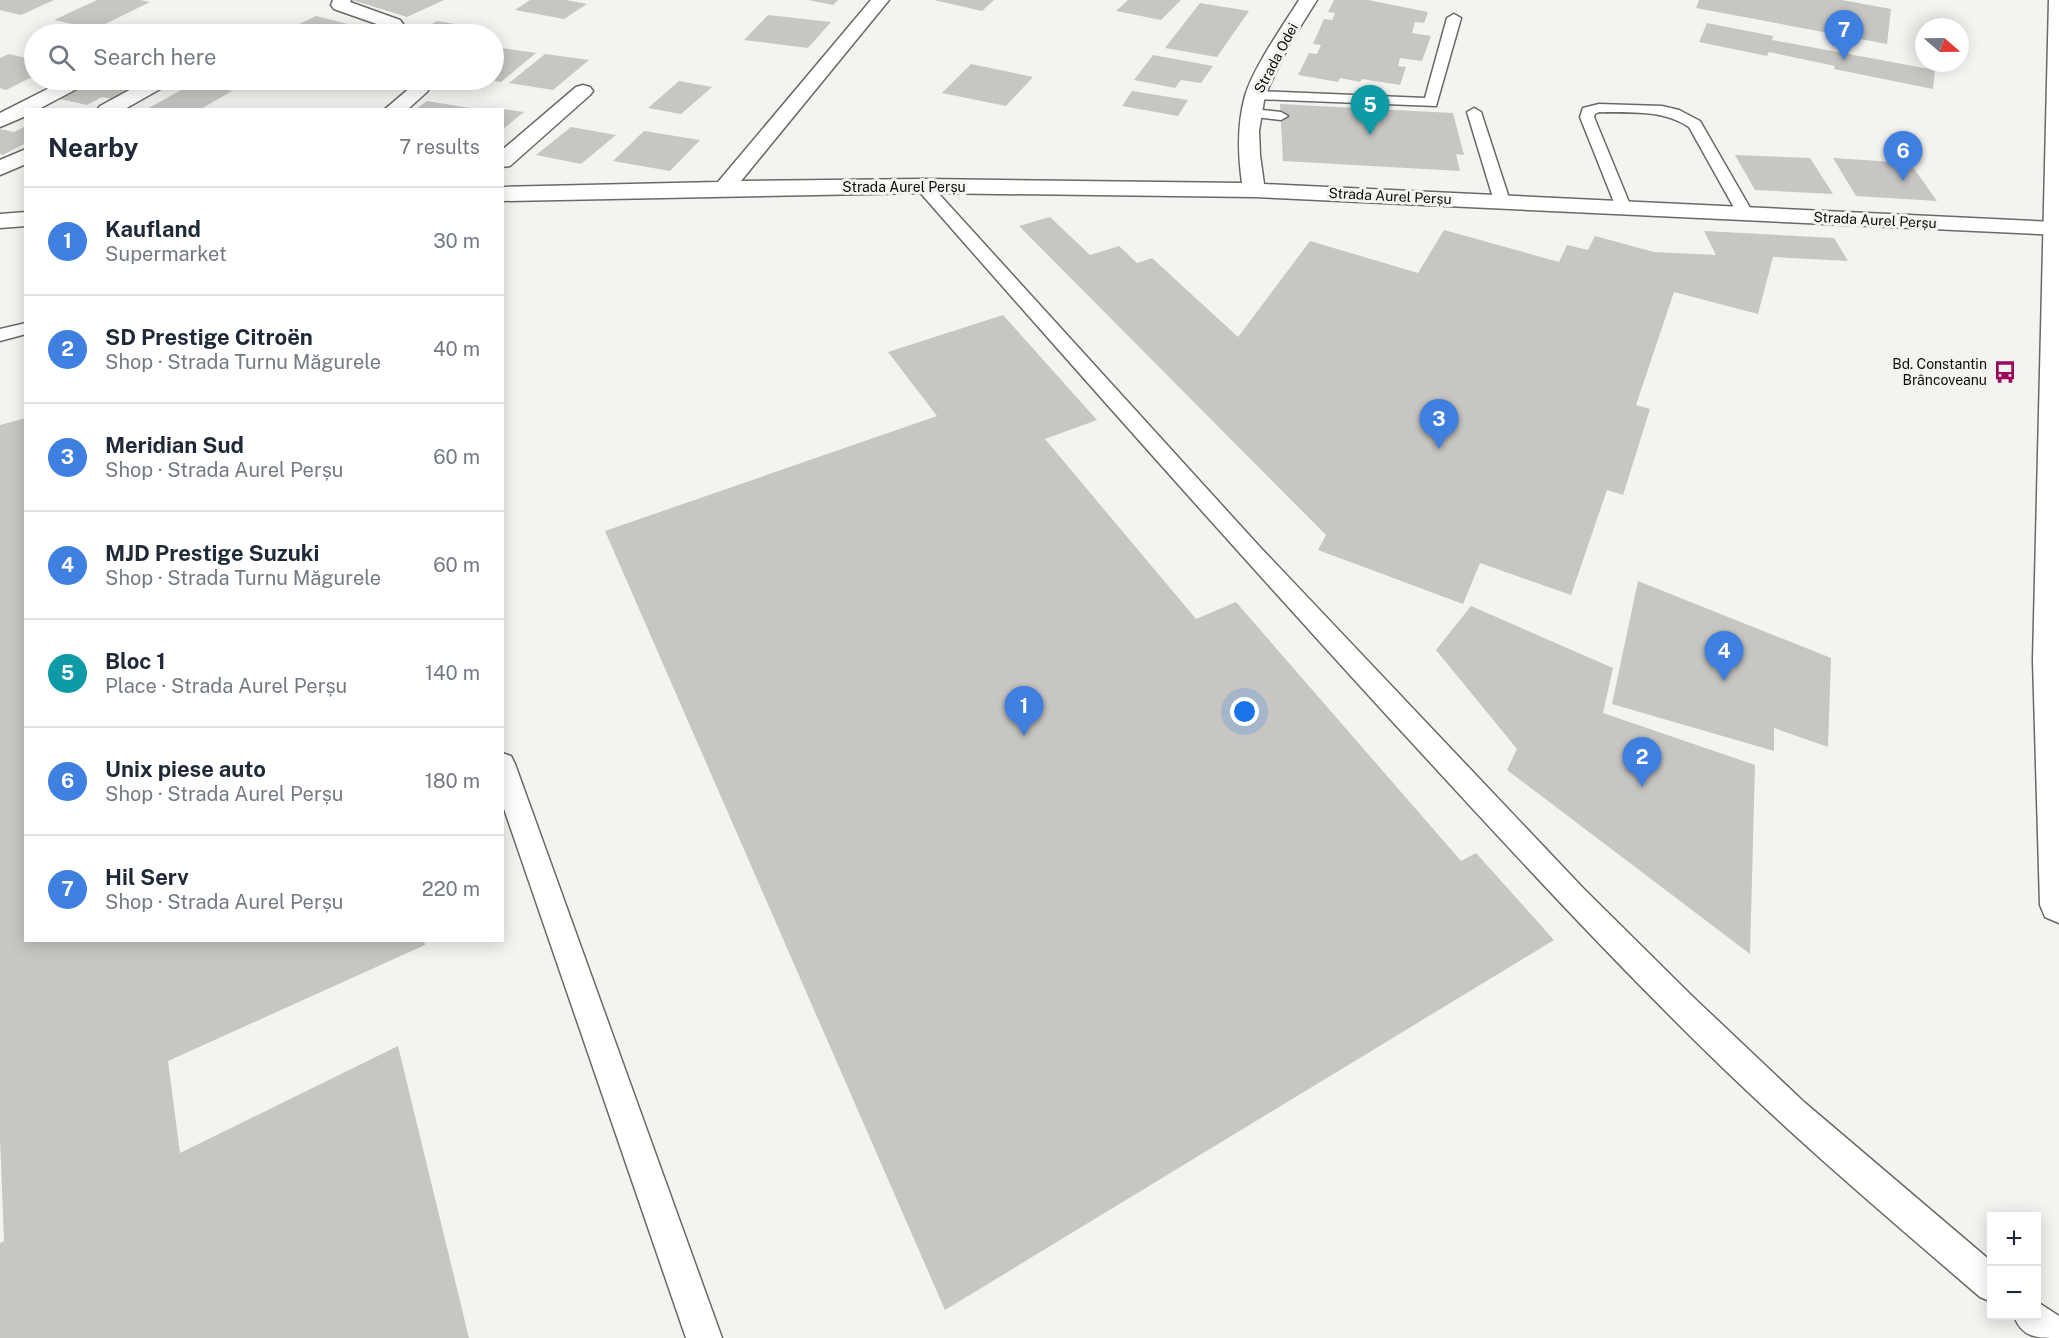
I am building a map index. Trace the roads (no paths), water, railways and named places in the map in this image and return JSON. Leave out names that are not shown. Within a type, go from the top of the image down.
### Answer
[{"type":"street","points":[[342,0],[340,5],[348,9],[394,24]]},
{"type":"street","points":[[724,188],[880,0]]},
{"type":"street","points":[[2058,0],[2049,660],[2059,905]]},
{"type":"street","name":"Strada Odei","points":[[1254,190],[1249,154],[1254,104],[1300,1]]},
{"type":"street","points":[[25,108],[60,90]]},
{"type":"street","points":[[111,108],[144,90]]},
{"type":"street","points":[[397,108],[418,91]]},
{"type":"street","points":[[504,159],[583,91]]},
{"type":"street","points":[[0,121],[24,109]]},
{"type":"street","points":[[0,169],[24,156]]},
{"type":"street","name":"Strada Aurel Perșu","points":[[504,194],[923,186],[1254,190],[2055,229]]},
{"type":"street","points":[[0,221],[24,219]]},
{"type":"lane","points":[[1254,104],[1431,103],[1454,18]]},
{"type":"lane","points":[[1254,104],[1281,116]]},
{"type":"lane","points":[[1623,207],[1587,117],[1588,111],[1599,108],[1619,109],[1671,112],[1685,116],[1695,124],[1745,213]]},
{"type":"lane","points":[[1474,112],[1502,201]]},
{"type":"lane","points":[[923,186],[1166,461],[1497,817],[1687,1012],[1793,1114],[1987,1281]]},
{"type":"lane","points":[[0,334],[24,328]]},
{"type":"lane","points":[[504,770],[704,1338]]},
{"type":"lane","points":[[2036,1320],[2059,1338]]},
{"type":"place","name":"Hil Serv","points":[[1844,60]]},
{"type":"place","name":"Bloc 1","points":[[1370,135]]},
{"type":"place","name":"Unix piese auto","points":[[1903,181]]},
{"type":"place","name":"Bd. Constantin Brâncoveanu","points":[[2005,372]]},
{"type":"place","name":"Meridian Sud","points":[[1439,449]]},
{"type":"place","name":"MJD Prestige Suzuki","points":[[1724,681]]},
{"type":"place","name":"Kaufland","points":[[1024,736]]},
{"type":"place","name":"SD Prestige Citroën","points":[[1642,787]]}]
